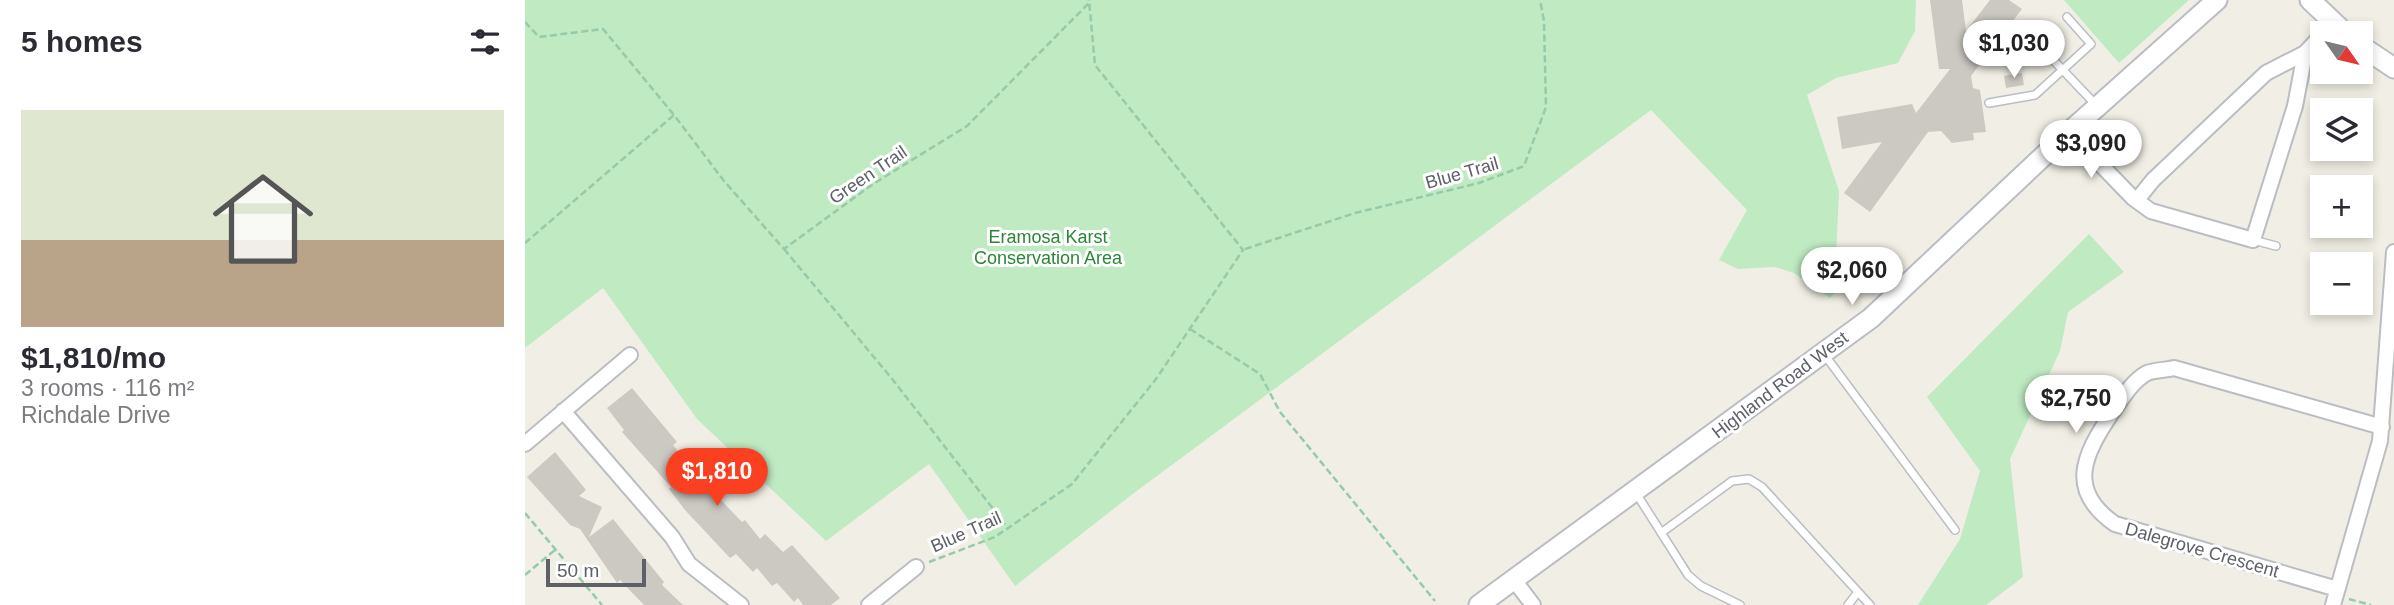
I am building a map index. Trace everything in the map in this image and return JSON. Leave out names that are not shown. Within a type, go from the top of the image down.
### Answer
[{"type":"street","name":"Highland Road West","points":[[1479,605],[1636,493],[1871,318],[2069,132],[2217,0]]},
{"type":"street","points":[[2310,0],[2324,21]]},
{"type":"street","points":[[2137,200],[2153,180],[2266,73],[2310,49]]},
{"type":"street","points":[[2069,132],[2151,211],[2253,240],[2295,106],[2305,53]]},
{"type":"street","points":[[2373,54],[2394,68]]},
{"type":"street","points":[[2335,596],[2382,427],[2394,251]]},
{"type":"street","points":[[525,444],[630,355]]},
{"type":"street","name":"Dalegrove Crescent","points":[[2335,596],[2115,524],[2100,514],[2084,487],[2084,464],[2091,443],[2126,392],[2147,373],[2174,368],[2382,427]]},
{"type":"street","points":[[563,411],[671,537],[689,564],[741,605]]},
{"type":"street","points":[[869,605],[916,567]]},
{"type":"street","points":[[1514,580],[1533,605]]},
{"type":"lane","points":[[1989,103],[2035,95],[2091,44],[2067,17]]},
{"type":"lane","points":[[2037,43],[2098,106]]},
{"type":"lane","points":[[2253,240],[2276,246]]},
{"type":"lane","points":[[1823,354],[1955,530]]},
{"type":"lane","points":[[1661,533],[1732,481],[1749,479],[1762,487],[1870,605]]},
{"type":"lane","points":[[1636,493],[1694,581],[1740,605]]},
{"type":"lane","points":[[1848,605],[1858,592]]},
{"type":"path","name":"Blue Trail","points":[[916,567],[995,537],[1072,484],[1156,379],[1243,250],[1355,213],[1479,183],[1524,166],[1546,107],[1544,21],[1540,0]]},
{"type":"path","points":[[1089,1],[1095,65],[1243,250]]},
{"type":"path","name":"Green Trail","points":[[784,249],[873,184],[967,126],[1089,1]]},
{"type":"path","points":[[525,22],[539,37],[603,29],[724,181],[893,380],[1007,528]]},
{"type":"path","points":[[525,243],[674,115]]},
{"type":"path","points":[[1190,329],[1260,374],[1280,412],[1435,601]]},
{"type":"path","points":[[525,513],[602,605]]},
{"type":"path","points":[[525,575],[555,550]]},
{"type":"path","points":[[2335,596],[2371,605]]},
{"type":"green space","name":"Eramosa Karst Conservation Area","points":[[525,0],[1916,0],[1915,31],[1898,63],[1836,78],[1807,95],[1839,191],[1836,259],[1846,281],[1830,298],[1794,273],[1775,267],[1738,269],[1719,260],[1747,210],[1651,110],[1130,496],[1015,586],[929,464],[826,541],[697,419],[603,288],[525,348]]},
{"type":"green space","points":[[2064,0],[2189,0],[2119,63]]},
{"type":"green space","points":[[2089,234],[2124,272],[2068,312],[2060,351],[2010,459],[2023,577],[1986,605],[1918,605],[1960,539],[1980,471],[1927,397]]},
{"type":"building","points":[[1930,0],[1962,0],[1966,31],[1990,0],[2009,0],[2022,9],[1971,76],[1973,88],[1980,90],[1986,132],[1973,133],[1974,140],[1952,143],[1941,131],[1928,132],[1870,212],[1844,193],[1882,142],[1842,149],[1837,117],[1912,104],[1916,113],[1950,69],[1939,69]]},
{"type":"building","points":[[2022,73],[2024,85],[2006,88],[2004,76]]},
{"type":"building","points":[[632,388],[677,442],[673,445],[689,465],[722,496],[720,499],[742,522],[745,520],[760,539],[765,534],[783,552],[792,545],[840,598],[831,605],[803,605],[798,598],[794,602],[777,583],[772,586],[757,568],[753,572],[736,554],[730,558],[685,510],[669,489],[671,487],[622,432],[624,430],[607,408]]},
{"type":"building","points":[[555,452],[586,490],[579,496],[602,507],[589,537],[613,519],[664,582],[662,585],[683,605],[644,605],[620,580],[617,583],[580,529],[570,525],[527,477]]}]
